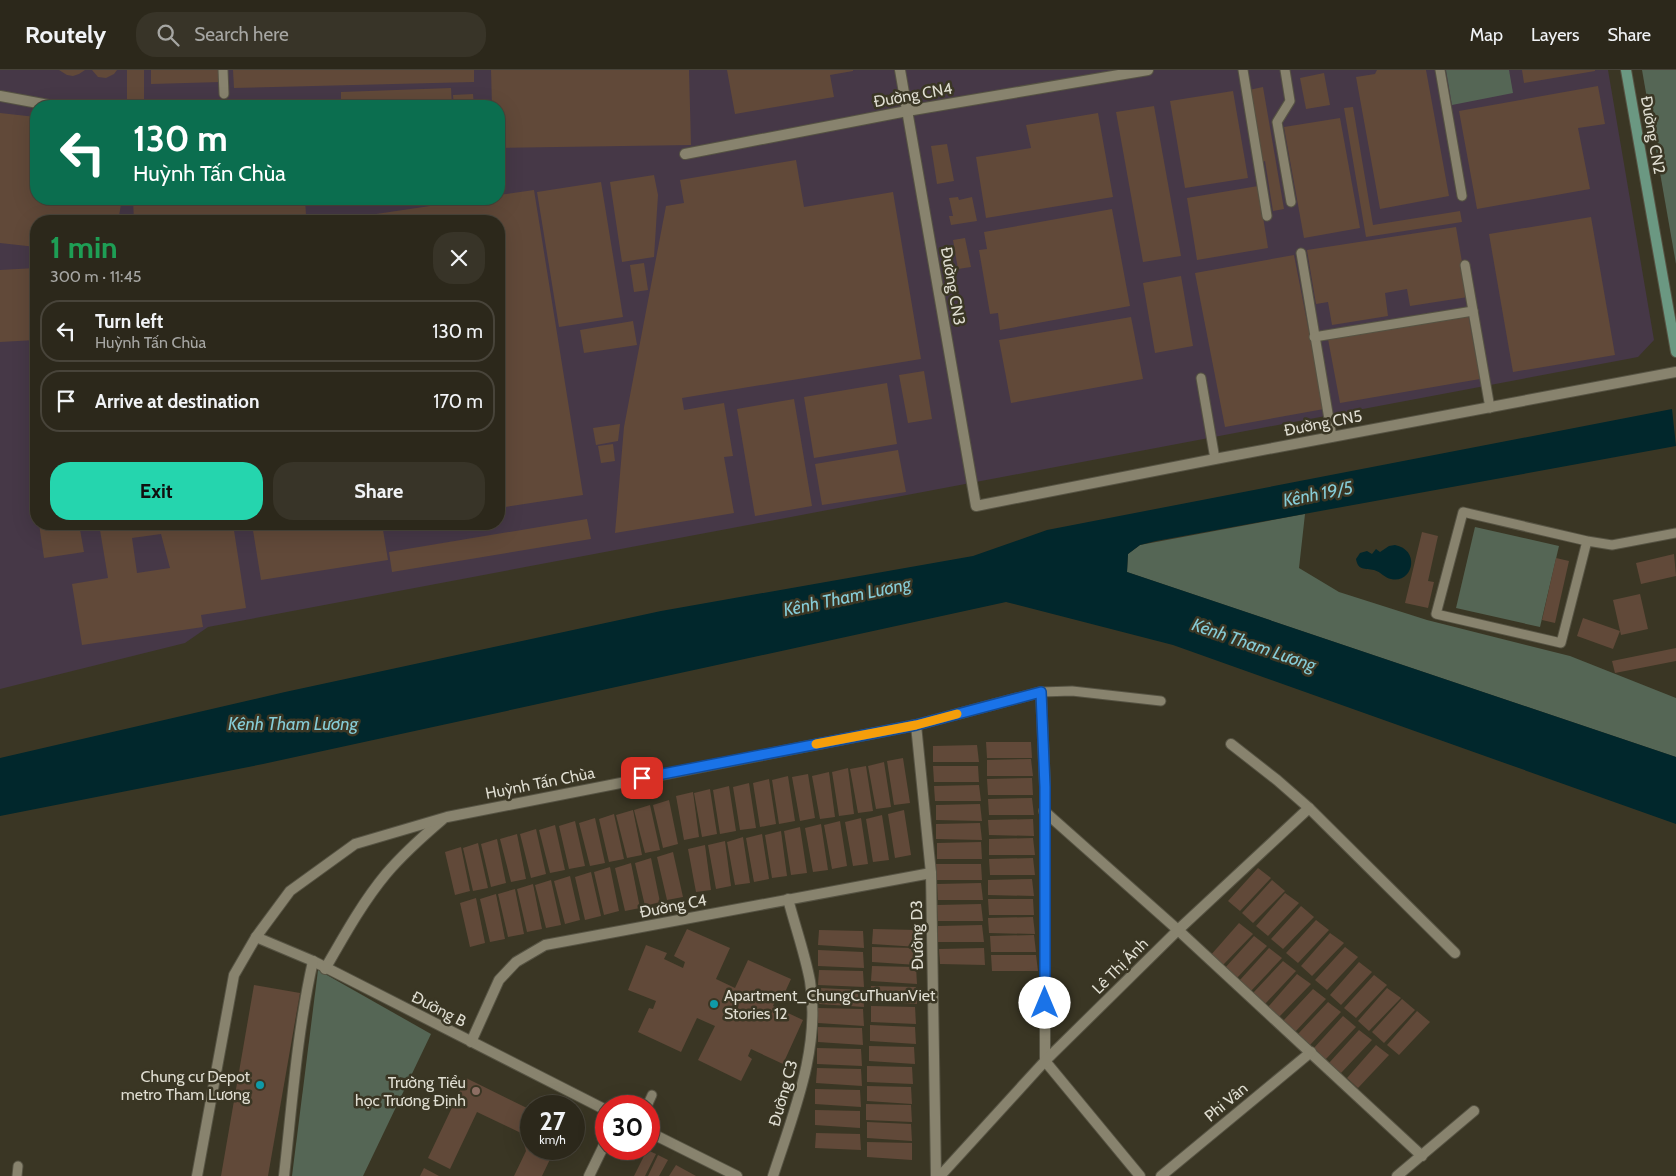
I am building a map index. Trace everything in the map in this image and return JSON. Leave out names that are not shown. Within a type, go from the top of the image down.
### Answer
[{"type":"street","name":"Đường CN3","points":[[900,70],[976,506]]},
{"type":"street","name":"Đường CN4","points":[[685,154],[907,111],[1148,70]]},
{"type":"street","name":"Đường CN2","points":[[1626,70],[1676,352]]},
{"type":"street","points":[[0,96],[30,102]]},
{"type":"street","name":"Đường CN5","points":[[976,506],[1676,372]]},
{"type":"street","points":[[1041,692],[1044,811],[1045,1061],[1140,1176]]},
{"type":"street","name":"Huỳnh Tấn Chùa","points":[[197,1176],[234,974],[256,937],[290,890],[355,844],[447,817],[916,725],[1041,692]]},
{"type":"street","name":"Đường D3","points":[[916,725],[931,873],[936,1176]]},
{"type":"street","points":[[1231,744],[1309,808],[1455,953]]},
{"type":"street","name":"Lê Thị Ánh","points":[[940,1176],[1045,1061],[1178,930],[1309,808]]},
{"type":"street","points":[[1044,811],[1178,930],[1422,1156]]},
{"type":"street","name":"Huỳnh Tấn Chùa","points":[[326,969],[355,918],[386,874],[418,840],[447,817]]},
{"type":"street","name":"Đường C4","points":[[470,1042],[499,980],[516,962],[545,945],[931,873]]},
{"type":"street","name":"Đường C3","points":[[773,1176],[806,1075],[812,1029],[810,982],[788,899]]},
{"type":"street","name":"Đường B","points":[[256,937],[313,961],[595,1104]]},
{"type":"street","points":[[284,1176],[307,986],[313,961]]},
{"type":"street","name":"Phi Vân","points":[[1161,1176],[1310,1052]]},
{"type":"street","points":[[1397,1176],[1474,1111]]},
{"type":"street","points":[[660,1137],[738,1176]]},
{"type":"street","points":[[589,1176],[597,1160]]},
{"type":"lane","points":[[223,70],[224,94]]},
{"type":"lane","points":[[1243,70],[1267,216]]},
{"type":"lane","points":[[1285,70],[1290,102],[1277,122],[1291,202]]},
{"type":"lane","points":[[1440,70],[1462,196]]},
{"type":"lane","points":[[1301,253],[1332,437]]},
{"type":"lane","points":[[1466,265],[1490,408]]},
{"type":"lane","points":[[1314,338],[1473,311]]},
{"type":"lane","points":[[1201,378],[1215,459]]},
{"type":"lane","points":[[1587,540],[1561,643],[1436,614],[1462,512],[1612,545],[1676,533]]},
{"type":"lane","points":[[1041,692],[1072,691],[1161,701]]},
{"type":"lane","points":[[17,1176],[18,1166]]},
{"type":"shaded area","points":[[0,70],[1608,70],[1654,340],[1638,357],[208,627],[185,643],[0,689]]},
{"type":"green space","points":[[1446,70],[1509,70],[1513,93],[1452,105]]},
{"type":"green space","points":[[1642,70],[1676,70],[1676,264]]},
{"type":"green space","points":[[1305,514],[1299,568],[1339,592],[1427,620],[1570,656],[1676,698],[1676,757],[1127,572],[1128,554],[1140,545]]},
{"type":"green space","points":[[1475,527],[1559,546],[1540,627],[1456,608]]},
{"type":"green space","points":[[318,970],[431,1034],[363,1176],[292,1176]]},
{"type":"water","name":"Kênh Tham Lương","points":[[1672,409],[1676,446],[1156,541],[1140,545],[1128,554],[1127,572],[1676,757],[1676,824],[1173,645],[1006,602],[263,764],[0,816],[0,758],[285,692],[661,611],[973,556],[1047,530]]},
{"type":"water","points":[[1395,545],[1403,548],[1411,559],[1409,572],[1405,576],[1399,579],[1391,579],[1374,570],[1358,566],[1356,559],[1360,553],[1367,551],[1372,554],[1376,549],[1380,552],[1389,546]]},
{"type":"building","points":[[59,70],[85,70],[73,76]]},
{"type":"building","points":[[92,70],[117,70],[106,78],[98,77]]},
{"type":"building","points":[[127,70],[144,70],[144,99],[127,99]]},
{"type":"building","points":[[151,70],[220,70],[221,82],[151,84]]},
{"type":"building","points":[[233,70],[474,70],[474,82],[234,88]]},
{"type":"building","points":[[491,70],[689,70],[691,145],[505,148],[505,100],[492,100]]},
{"type":"building","points":[[727,70],[853,71],[830,75],[834,97],[735,114]]},
{"type":"building","points":[[1377,70],[1426,70],[1449,196],[1380,209],[1356,77],[1375,74]]},
{"type":"building","points":[[1522,70],[1595,70],[1595,71],[1524,83]]},
{"type":"building","points":[[1324,73],[1330,105],[1306,109],[1300,78]]},
{"type":"building","points":[[1598,86],[1605,124],[1578,128],[1590,189],[1477,209],[1459,111]]},
{"type":"building","points":[[1263,87],[1284,209],[1273,211],[1265,161],[1262,162],[1249,90]]},
{"type":"building","points":[[451,88],[452,100],[341,100],[341,92]]},
{"type":"building","points":[[1233,91],[1248,178],[1185,188],[1170,101]]},
{"type":"building","points":[[473,94],[474,100],[453,100],[453,95]]},
{"type":"building","points":[[1154,106],[1181,256],[1143,262],[1116,112]]},
{"type":"building","points":[[1353,107],[1373,225],[1460,211],[1462,222],[1366,237],[1344,108]]},
{"type":"building","points":[[0,113],[30,116],[30,205],[121,205],[119,215],[30,215],[30,246],[0,243]]},
{"type":"building","points":[[1098,113],[1113,197],[986,218],[976,157],[1031,148],[1026,125]]},
{"type":"building","points":[[1340,118],[1360,228],[1304,238],[1284,127]]},
{"type":"building","points":[[947,144],[954,181],[937,184],[931,146]]},
{"type":"building","points":[[796,160],[804,207],[893,192],[921,359],[682,398],[684,410],[724,403],[733,456],[724,457],[734,513],[615,533],[624,427],[666,206],[684,203],[680,180]]},
{"type":"building","points":[[654,175],[658,195],[654,257],[622,262],[610,182]]},
{"type":"building","points":[[601,182],[623,317],[559,327],[537,192]]},
{"type":"building","points":[[1258,186],[1268,248],[1197,260],[1187,198]]},
{"type":"building","points":[[534,190],[583,495],[505,507],[505,215],[369,215],[437,205],[505,205],[505,194]]},
{"type":"building","points":[[958,197],[959,200],[972,197],[977,221],[951,225],[949,216],[953,216],[949,198]]},
{"type":"building","points":[[133,205],[305,205],[306,215],[134,215]]},
{"type":"building","points":[[1112,209],[1130,306],[1000,330],[998,313],[990,314],[979,250],[987,249],[984,232]]},
{"type":"building","points":[[1591,217],[1615,355],[1513,372],[1489,234]]},
{"type":"building","points":[[1456,227],[1468,297],[1410,306],[1407,289],[1385,293],[1388,316],[1332,325],[1328,302],[1316,304],[1307,250]]},
{"type":"building","points":[[965,238],[971,267],[958,269],[953,240]]},
{"type":"building","points":[[1294,255],[1324,409],[1225,427],[1195,273]]},
{"type":"building","points":[[644,263],[648,290],[634,292],[630,265]]},
{"type":"building","points":[[30,268],[30,340],[0,342],[0,270]]},
{"type":"building","points":[[1181,276],[1193,346],[1155,353],[1143,283]]},
{"type":"building","points":[[1468,314],[1480,379],[1340,403],[1328,339]]},
{"type":"building","points":[[1131,317],[1143,379],[1011,403],[999,340]]},
{"type":"building","points":[[633,321],[637,345],[584,353],[580,330]]},
{"type":"building","points":[[924,371],[932,419],[908,423],[899,375]]},
{"type":"building","points":[[887,383],[897,444],[814,458],[804,397]]},
{"type":"building","points":[[794,399],[812,506],[755,516],[737,409]]},
{"type":"building","points":[[620,424],[618,441],[596,445],[593,428]]},
{"type":"building","points":[[613,444],[615,461],[601,463],[598,446]]},
{"type":"building","points":[[898,450],[906,492],[822,505],[815,464]]},
{"type":"building","points":[[587,519],[591,539],[392,572],[389,552]]},
{"type":"building","points":[[40,530],[80,530],[84,552],[44,558]]},
{"type":"building","points":[[100,530],[234,530],[246,608],[201,615],[203,627],[82,645],[72,584],[108,578]],"holes":[[[161,534],[170,568],[137,573],[132,538]]]},
{"type":"building","points":[[253,530],[383,530],[388,560],[261,580]]},
{"type":"building","points":[[1422,532],[1438,536],[1428,581],[1434,582],[1428,608],[1405,603]]},
{"type":"building","points":[[1674,554],[1676,576],[1641,584],[1636,563]]},
{"type":"building","points":[[1556,558],[1569,561],[1555,623],[1542,620]]},
{"type":"building","points":[[1640,594],[1648,629],[1621,635],[1613,600]]},
{"type":"building","points":[[1583,618],[1620,631],[1613,649],[1577,636]]},
{"type":"building","points":[[1676,648],[1676,661],[1615,673],[1612,661]]},
{"type":"building","points":[[986,742],[1031,742],[1032,758],[987,758]]},
{"type":"building","points":[[977,745],[979,762],[933,762],[933,746]]},
{"type":"building","points":[[903,758],[910,803],[894,805],[887,761]]},
{"type":"building","points":[[1031,759],[1033,776],[987,776],[987,760]]},
{"type":"building","points":[[884,762],[891,807],[876,809],[868,766]]},
{"type":"building","points":[[866,766],[873,811],[858,813],[850,769]]},
{"type":"building","points":[[933,766],[978,766],[979,782],[934,782]]},
{"type":"building","points":[[848,768],[854,814],[839,816],[832,772]]},
{"type":"building","points":[[829,772],[835,817],[820,819],[812,776]]},
{"type":"building","points":[[808,774],[815,818],[800,821],[792,777]]},
{"type":"building","points":[[788,776],[795,821],[779,824],[772,780]]},
{"type":"building","points":[[1032,778],[1033,795],[988,795],[987,779]]},
{"type":"building","points":[[769,779],[776,824],[760,827],[753,783]]},
{"type":"building","points":[[749,783],[756,828],[740,830],[733,787]]},
{"type":"building","points":[[979,785],[981,801],[935,801],[934,786]]},
{"type":"building","points":[[729,786],[736,831],[720,834],[713,790]]},
{"type":"building","points":[[710,789],[717,834],[702,837],[694,793]]},
{"type":"building","points":[[693,792],[699,837],[684,840],[676,796]]},
{"type":"building","points":[[1032,798],[1034,815],[989,815],[988,799]]},
{"type":"building","points":[[669,800],[678,844],[663,848],[653,805]]},
{"type":"building","points":[[980,804],[982,821],[936,820],[936,805]]},
{"type":"building","points":[[650,805],[660,850],[645,853],[634,810]]},
{"type":"building","points":[[633,810],[642,855],[627,858],[616,815]]},
{"type":"building","points":[[904,810],[911,855],[895,858],[888,814]]},
{"type":"building","points":[[614,814],[624,859],[609,862],[599,819]]},
{"type":"building","points":[[882,815],[889,860],[873,862],[866,819]]},
{"type":"building","points":[[595,818],[605,863],[590,866],[579,823]]},
{"type":"building","points":[[861,818],[868,864],[853,866],[845,822]]},
{"type":"building","points":[[1033,819],[1034,836],[989,835],[988,820]]},
{"type":"building","points":[[575,821],[585,866],[569,869],[559,826]]},
{"type":"building","points":[[840,821],[847,866],[832,869],[824,825]]},
{"type":"building","points":[[980,823],[982,840],[936,839],[936,824]]},
{"type":"building","points":[[821,824],[828,870],[813,872],[805,828]]},
{"type":"building","points":[[555,825],[565,870],[550,873],[539,830]]},
{"type":"building","points":[[800,827],[807,873],[791,875],[784,831]]},
{"type":"building","points":[[536,829],[546,874],[531,878],[520,834]]},
{"type":"building","points":[[781,831],[787,876],[772,878],[765,835]]},
{"type":"building","points":[[517,834],[526,879],[511,882],[500,839]]},
{"type":"building","points":[[762,834],[769,879],[754,882],[746,838]]},
{"type":"building","points":[[743,837],[750,883],[735,885],[727,842]]},
{"type":"building","points":[[1033,838],[1035,855],[989,855],[989,839]]},
{"type":"building","points":[[497,839],[506,883],[491,887],[481,844]]},
{"type":"building","points":[[725,841],[731,886],[716,889],[708,845]]},
{"type":"building","points":[[981,842],[982,859],[937,859],[937,843]]},
{"type":"building","points":[[478,843],[488,888],[473,891],[463,848]]},
{"type":"building","points":[[705,845],[711,890],[696,892],[688,849]]},
{"type":"building","points":[[461,847],[470,891],[455,895],[445,852]]},
{"type":"building","points":[[673,852],[683,897],[667,900],[657,857]]},
{"type":"building","points":[[651,858],[660,902],[645,906],[635,863]]},
{"type":"building","points":[[1033,858],[1035,875],[990,875],[989,859]]},
{"type":"building","points":[[631,863],[640,908],[625,911],[615,868]]},
{"type":"building","points":[[936,864],[981,864],[982,880],[937,880]]},
{"type":"building","points":[[610,867],[619,911],[604,915],[594,872]]},
{"type":"building","points":[[1258,868],[1271,878],[1240,911],[1228,901]]},
{"type":"building","points":[[591,872],[601,916],[585,920],[575,877]]},
{"type":"building","points":[[570,876],[580,920],[565,924],[554,881]]},
{"type":"building","points":[[1032,879],[1034,896],[988,895],[988,880]]},
{"type":"building","points":[[551,880],[561,925],[546,928],[535,885]]},
{"type":"building","points":[[1272,880],[1285,891],[1253,923],[1242,913]]},
{"type":"building","points":[[981,883],[983,900],[938,900],[937,884]]},
{"type":"building","points":[[533,884],[542,929],[527,932],[517,889]]},
{"type":"building","points":[[515,889],[524,934],[508,937],[498,894]]},
{"type":"building","points":[[1285,893],[1299,903],[1268,936],[1256,926]]},
{"type":"building","points":[[496,894],[505,939],[490,942],[480,899]]},
{"type":"building","points":[[476,898],[485,943],[470,947],[460,903]]},
{"type":"building","points":[[988,899],[1033,899],[1034,915],[989,915]]},
{"type":"building","points":[[981,904],[983,921],[938,921],[937,905]]},
{"type":"building","points":[[1301,906],[1314,917],[1283,949],[1271,939]]},
{"type":"building","points":[[1033,917],[1035,934],[989,933],[988,918]]},
{"type":"building","points":[[1316,920],[1329,930],[1298,963],[1286,953]]},
{"type":"building","points":[[1239,923],[1253,934],[1221,967],[1210,956]]},
{"type":"building","points":[[982,925],[984,942],[938,942],[938,926]]},
{"type":"building","name":"Apartment_ChungCuThuanViet Stories 12","points":[[687,929],[730,948],[716,979],[735,988],[748,960],[791,979],[781,1001],[776,999],[773,1006],[803,1020],[783,1064],[751,1049],[748,1056],[752,1059],[741,1081],[698,1060],[715,1026],[697,1018],[681,1052],[638,1032],[649,1008],[653,1009],[656,1001],[628,990],[646,945],[667,953],[664,959],[683,968],[685,962],[674,956]]},
{"type":"building","points":[[873,929],[917,930],[918,947],[872,944]]},
{"type":"building","points":[[819,930],[863,931],[864,948],[818,945]]},
{"type":"building","points":[[1330,933],[1344,943],[1312,976],[1301,966]]},
{"type":"building","points":[[1034,935],[1036,952],[991,952],[990,936]]},
{"type":"building","points":[[1254,936],[1267,946],[1236,979],[1224,969]]},
{"type":"building","points":[[872,947],[916,948],[917,965],[872,962]]},
{"type":"building","points":[[1345,947],[1358,957],[1327,990],[1315,980]]},
{"type":"building","points":[[984,948],[985,965],[940,964],[939,949]]},
{"type":"building","points":[[1269,948],[1282,958],[1251,991],[1239,981]]},
{"type":"building","points":[[818,950],[863,952],[864,968],[818,966]]},
{"type":"building","points":[[991,955],[1036,955],[1038,971],[992,971]]},
{"type":"building","points":[[1283,961],[1296,971],[1265,1004],[1253,993]]},
{"type":"building","points":[[1359,962],[1372,972],[1341,1005],[1330,995]]},
{"type":"building","points":[[872,966],[916,967],[917,984],[871,981]]},
{"type":"building","points":[[819,970],[863,971],[864,987],[818,985]]},
{"type":"building","points":[[1297,974],[1311,984],[1279,1017],[1268,1007]]},
{"type":"building","points":[[1374,975],[1387,985],[1356,1018],[1344,1008]]},
{"type":"building","name":"Chung cư Depot metro Tham Lương","points":[[254,985],[300,993],[268,1176],[221,1176]]},
{"type":"building","points":[[871,986],[916,987],[917,1004],[871,1001]]},
{"type":"building","points":[[819,988],[863,990],[864,1007],[819,1004]]},
{"type":"building","points":[[1387,988],[1401,998],[1369,1031],[1358,1021]]},
{"type":"building","points":[[1313,989],[1326,999],[1295,1032],[1283,1021]]},
{"type":"building","points":[[1402,999],[1415,1010],[1384,1043],[1372,1032]]},
{"type":"building","points":[[1328,1002],[1341,1012],[1310,1045],[1298,1034]]},
{"type":"building","points":[[871,1006],[915,1007],[916,1024],[871,1022]]},
{"type":"building","points":[[818,1008],[863,1009],[864,1026],[818,1023]]},
{"type":"building","points":[[1417,1011],[1430,1022],[1399,1055],[1387,1045]]},
{"type":"building","points":[[1343,1016],[1356,1027],[1325,1060],[1313,1049]]},
{"type":"building","points":[[870,1025],[915,1027],[916,1044],[870,1041]]},
{"type":"building","points":[[818,1027],[862,1028],[863,1045],[818,1042]]},
{"type":"building","points":[[1359,1030],[1372,1040],[1341,1073],[1329,1063]]},
{"type":"building","points":[[1376,1045],[1389,1055],[1358,1088],[1347,1078]]},
{"type":"building","points":[[869,1046],[914,1047],[915,1064],[869,1061]]},
{"type":"building","points":[[817,1048],[861,1049],[862,1066],[817,1064]]},
{"type":"building","points":[[867,1066],[912,1067],[913,1084],[867,1082]]},
{"type":"building","points":[[817,1068],[861,1069],[862,1086],[816,1083]]},
{"type":"building","points":[[466,1078],[520,1105],[520,1133],[477,1112],[450,1169],[428,1158]]},
{"type":"building","points":[[867,1086],[911,1087],[912,1104],[867,1101]]},
{"type":"building","points":[[815,1089],[860,1090],[861,1107],[815,1104]]},
{"type":"building","points":[[866,1104],[911,1105],[912,1122],[866,1120]]},
{"type":"building","points":[[815,1110],[860,1111],[860,1128],[815,1125]]},
{"type":"building","points":[[867,1122],[911,1124],[912,1141],[867,1138]]},
{"type":"building","points":[[816,1133],[860,1134],[861,1150],[815,1148]]},
{"type":"building","points":[[867,1142],[912,1143],[912,1160],[867,1157]]},
{"type":"building","points":[[660,1156],[668,1160],[659,1176],[648,1176],[656,1160],[660,1160]]},
{"type":"building","points":[[522,1160],[550,1160],[542,1176],[514,1176]]},
{"type":"building","points":[[642,1160],[653,1160],[645,1176],[634,1176]]},
{"type":"building","points":[[676,1165],[696,1176],[669,1176]]},
{"type":"building","points":[[424,1168],[439,1176],[420,1176]]},
{"type":"slow traffic","points":[[816,744],[916,725],[957,714]]},
{"type":"place","name":"Apartment_ChungCuThuanViet Stories 12","points":[[714,1004]]},
{"type":"place","name":"Chung cư Depot metro Tham Lương","points":[[260,1085]]},
{"type":"place","name":"Trường Tiểu học Trương Định","points":[[476,1091]]},
{"type":"route","points":[[642,778],[916,725],[1041,692],[1045,787],[1045,1003]]},
{"type":"water label","name":"Kênh 19/5","points":[[1318,494]]}]
